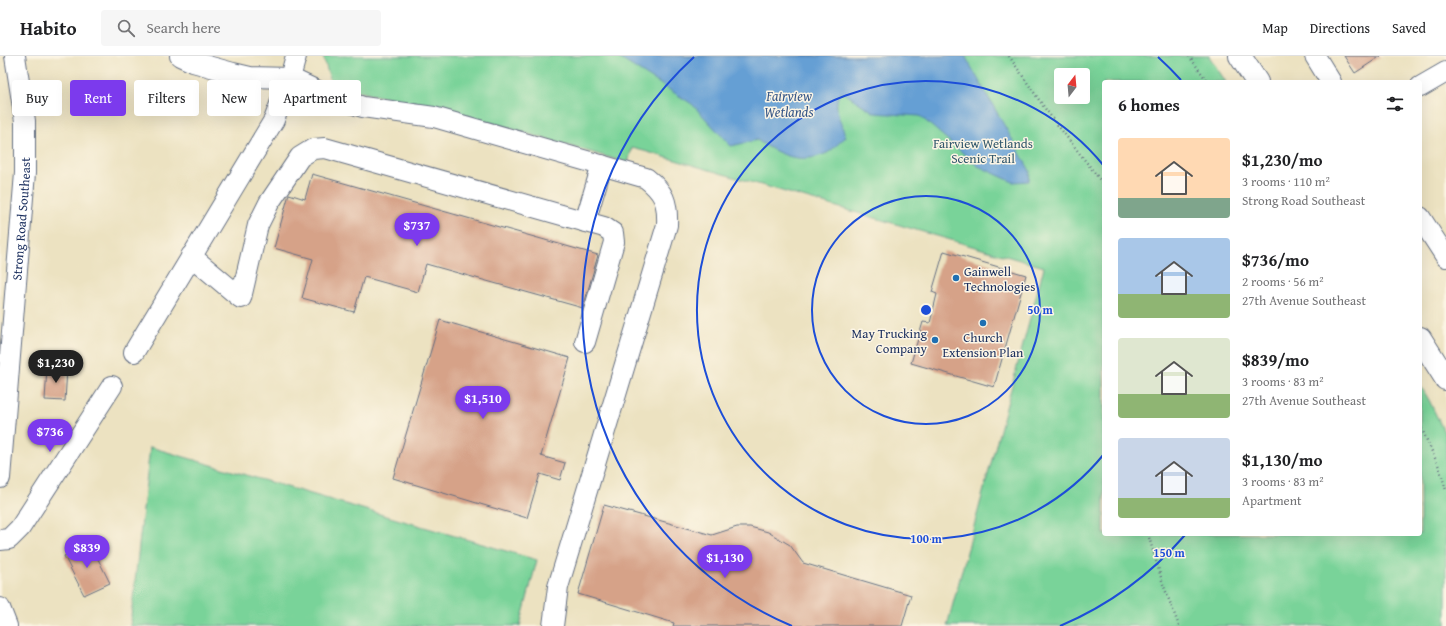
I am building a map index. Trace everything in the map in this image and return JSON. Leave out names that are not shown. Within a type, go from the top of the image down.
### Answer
[{"type":"main road","points":[[1240,56],[1256,80]]},
{"type":"main road","points":[[1422,341],[1446,379]]},
{"type":"street","name":"Strong Road Southeast","points":[[0,478],[26,173],[25,120],[15,56]]},
{"type":"street","points":[[180,56],[193,62],[233,74],[250,77],[290,78],[322,93],[363,107],[434,117],[602,165],[646,178],[657,187],[665,199],[667,225],[558,587],[553,626]]},
{"type":"street","points":[[134,352],[274,120],[290,78],[296,56]]},
{"type":"street","points":[[1315,56],[1330,80]]},
{"type":"street","points":[[1422,86],[1446,72]]},
{"type":"street","points":[[191,256],[241,298],[258,225],[269,203],[300,157],[313,149],[325,148],[604,227],[613,233],[614,242],[586,342]]},
{"type":"street","points":[[585,222],[602,165]]},
{"type":"street","points":[[1422,219],[1446,257]]},
{"type":"street","points":[[0,540],[9,538],[20,528],[112,386]]},
{"type":"street","points":[[0,608],[7,626]]},
{"type":"path","points":[[1009,56],[1046,110],[1102,182]]},
{"type":"path","points":[[1189,56],[1207,80]]},
{"type":"path","points":[[1422,430],[1439,467],[1446,490]]},
{"type":"path","points":[[1149,536],[1163,584],[1179,626]]},
{"type":"green space","name":"Fairview Wetlands Scenic Trail","points":[[323,56],[1209,56],[1225,80],[1102,80],[1102,536],[1422,536],[1422,388],[1446,436],[1446,626],[947,626],[1044,267],[644,151],[632,148],[628,163],[443,109],[361,92],[361,80],[330,80]]},
{"type":"green space","points":[[150,447],[537,560],[520,626],[130,626]]},
{"type":"water","name":"Fairview Wetlands","points":[[616,56],[965,56],[1030,171],[1029,181],[1013,182],[978,166],[920,116],[875,113],[844,93],[840,93],[837,109],[846,137],[827,153],[817,157],[808,158],[790,157],[757,140],[731,146],[692,104]]},
{"type":"building","points":[[1344,56],[1381,56],[1355,73]]},
{"type":"building","points":[[312,174],[598,255],[583,308],[426,264],[418,292],[364,277],[354,312],[302,298],[313,259],[274,248],[289,194],[305,199]]},
{"type":"building","points":[[944,251],[1026,275],[994,387],[911,363],[923,322],[930,323],[937,294],[932,292]]},
{"type":"building","points":[[440,320],[570,358],[541,456],[565,463],[560,480],[540,474],[527,518],[393,478]]},
{"type":"building","points":[[47,368],[67,369],[65,401],[45,400]]},
{"type":"building","points":[[604,505],[712,535],[737,527],[750,527],[768,532],[790,545],[803,563],[911,595],[902,626],[673,626],[674,623],[578,594]]},
{"type":"building","points":[[90,543],[110,583],[84,595],[64,556]]},
{"type":"place","name":"Gainwell Technologies","points":[[956,278]]},
{"type":"place","name":"Church Extension Plan","points":[[983,323]]},
{"type":"place","name":"May Trucking Company","points":[[935,340]]}]
